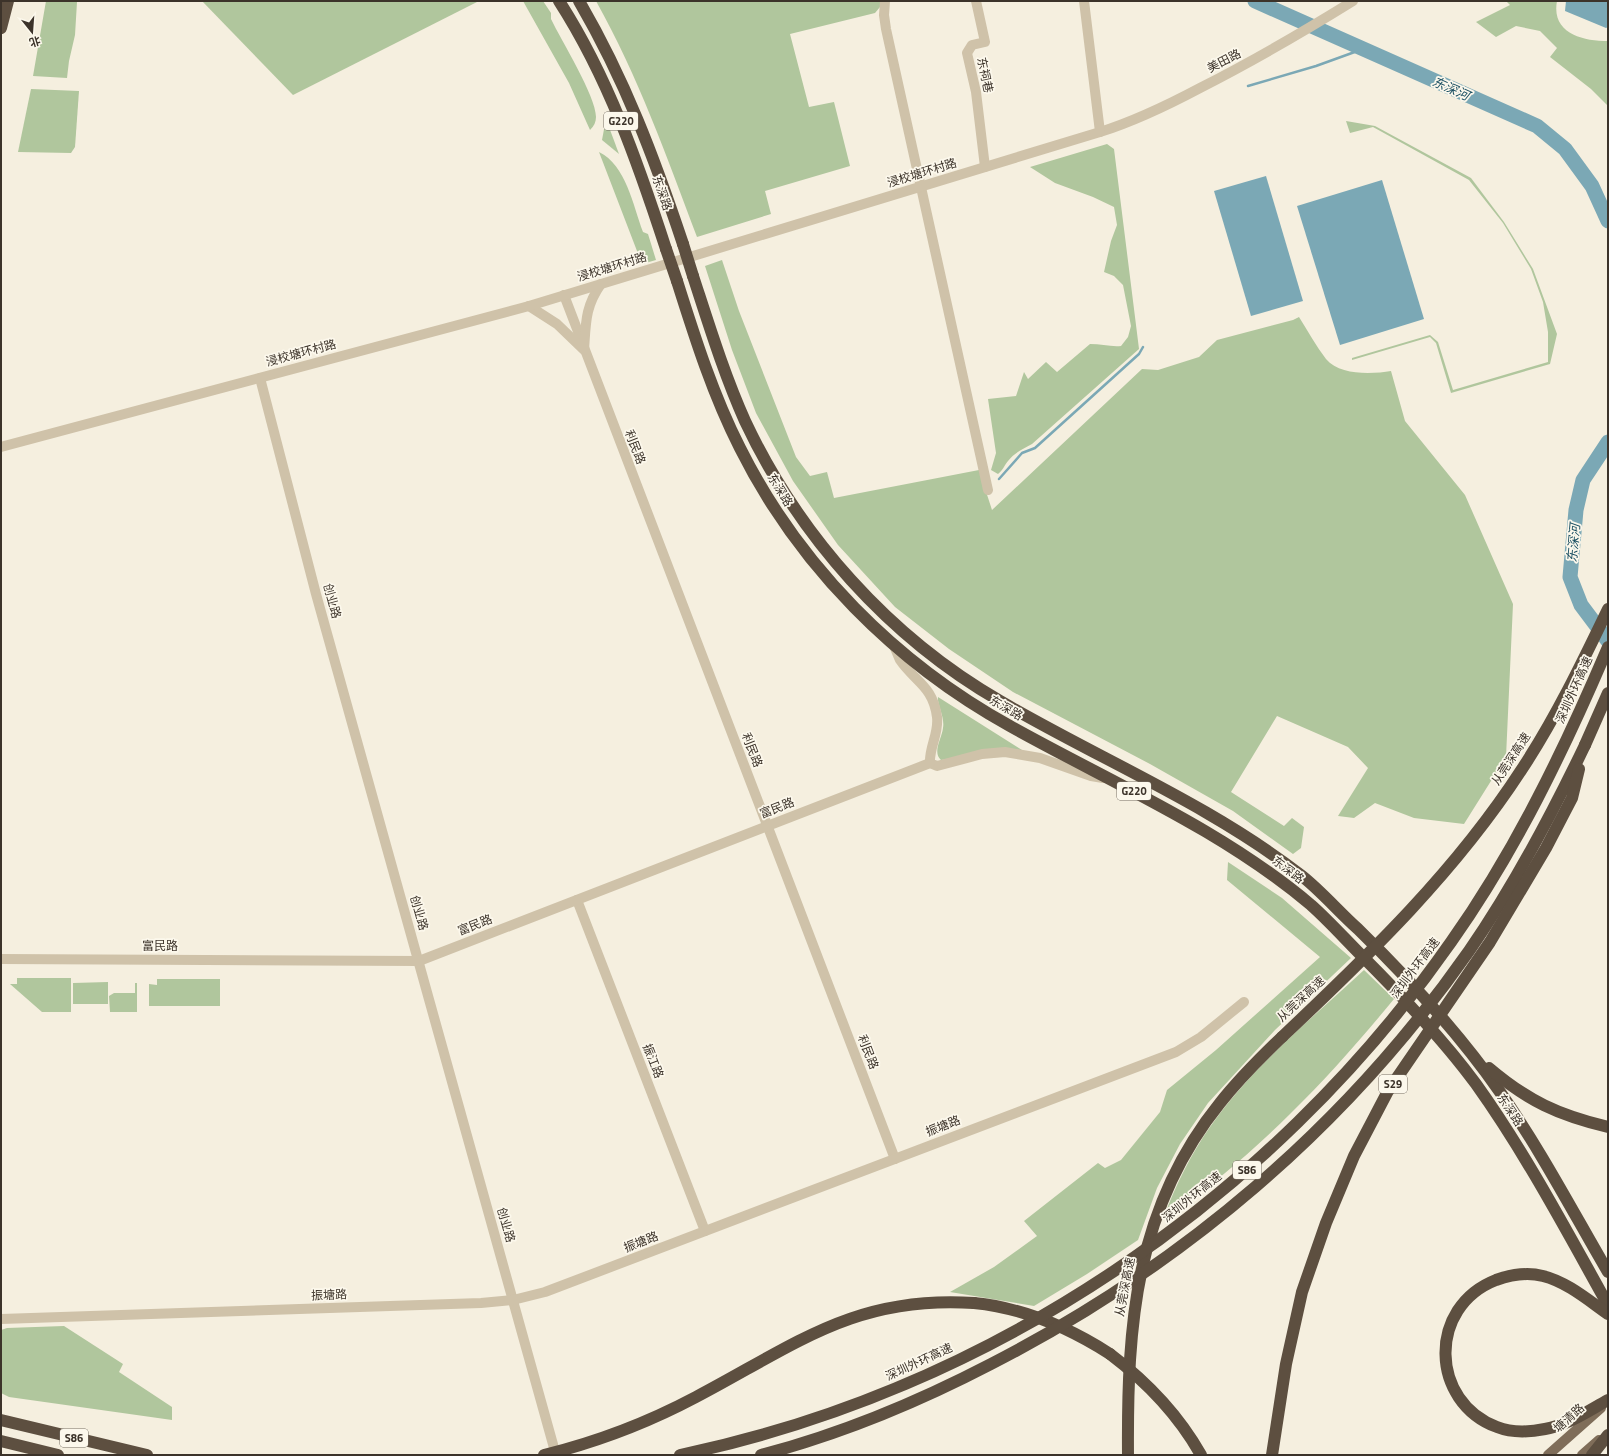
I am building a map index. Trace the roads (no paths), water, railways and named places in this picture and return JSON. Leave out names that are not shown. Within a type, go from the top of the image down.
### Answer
[{"type":"highway","points":[[1,28],[8,1]]},
{"type":"highway","name":"东深路","points":[[559,1],[599,72],[614,106],[642,177],[705,367],[721,409],[740,449],[759,482],[787,527],[814,562],[854,607],[894,646],[930,674],[989,714],[1109,778],[1211,835],[1276,878],[1314,908],[1394,988],[1455,1057],[1509,1133],[1548,1197],[1608,1305]]},
{"type":"highway","name":"东深路","points":[[579,1],[614,65],[630,100],[658,171],[728,381],[746,422],[766,461],[788,499],[809,529],[841,568],[872,601],[922,647],[978,688],[1036,721],[1163,787],[1205,811],[1247,837],[1301,876],[1391,961],[1420,992],[1471,1052],[1502,1094],[1534,1144],[1608,1272]]},
{"type":"highway","name":"从莞深高速","points":[[1128,1455],[1129,1367],[1134,1310],[1144,1256],[1162,1201],[1188,1150],[1212,1114],[1244,1075],[1385,939],[1434,886],[1478,831],[1522,769],[1542,737],[1608,609]]},
{"type":"highway","name":"深圳外环高速","points":[[680,1455],[762,1435],[840,1410],[915,1380],[988,1345],[1062,1304],[1144,1251],[1186,1220],[1246,1171],[1303,1118],[1352,1066],[1410,997],[1453,940],[1505,858],[1535,807],[1608,647]]},
{"type":"highway","name":"S29","points":[[1272,1455],[1286,1364],[1302,1292],[1326,1223],[1351,1163],[1388,1091],[1478,960],[1546,848],[1572,798],[1585,745],[1608,693]]},
{"type":"highway","name":"S86","points":[[761,1455],[830,1434],[903,1406],[1028,1345],[1085,1312],[1159,1264],[1257,1186],[1317,1131],[1343,1104],[1397,1043],[1453,973],[1502,900],[1532,850],[1585,745]]},
{"type":"highway","points":[[1471,1052],[1510,1086],[1527,1098],[1562,1114],[1608,1127]]},
{"type":"highway","points":[[1608,1314],[1555,1280],[1542,1276],[1507,1276],[1479,1288],[1469,1295],[1453,1318],[1446,1344],[1448,1374],[1459,1396],[1476,1414],[1498,1427],[1522,1431],[1547,1429],[1581,1416],[1608,1400]]},
{"type":"highway","points":[[544,1455],[590,1443],[650,1419],[696,1397],[797,1340],[845,1320],[882,1308],[908,1304],[947,1302],[974,1303],[1009,1309],[1042,1319],[1073,1333],[1110,1354],[1137,1376],[1163,1401],[1185,1428],[1201,1455]]},
{"type":"highway","name":"S86","points":[[1,1420],[147,1455]]},
{"type":"highway","points":[[1592,1455],[1608,1433]]},
{"type":"highway","name":"S86","points":[[1,1441],[58,1455]]},
{"type":"highway","points":[[27,1448],[49,1455]]},
{"type":"main road","name":"塘清路","points":[[1548,1455],[1608,1400]]},
{"type":"main road","points":[[1582,1455],[1608,1433]]},
{"type":"street","points":[[885,1],[884,15],[886,29],[988,490]]},
{"type":"street","name":"东祠巷","points":[[976,1],[985,42],[972,45],[967,53],[976,92],[985,167]]},
{"type":"street","points":[[1084,1],[1100,132]]},
{"type":"street","name":"美田路","points":[[1100,132],[1129,122],[1172,102],[1280,47],[1353,1]]},
{"type":"street","name":"浸校塘环村路","points":[[1,447],[528,306],[1100,132]]},
{"type":"street","name":"利民路","points":[[584,350],[588,308],[591,298],[601,284]]},
{"type":"street","name":"利民路","points":[[564,295],[895,1159]]},
{"type":"street","name":"利民路","points":[[528,306],[557,324],[584,350]]},
{"type":"street","name":"创业路","points":[[260,378],[316,594],[556,1455]]},
{"type":"street","points":[[894,646],[900,660],[924,686],[935,709],[937,725],[934,742],[929,756],[930,763]]},
{"type":"street","name":"富民路","points":[[1,959],[419,960],[930,763],[937,766],[982,754],[1017,753],[1040,758],[1090,776],[1109,778]]},
{"type":"street","name":"振江路","points":[[577,900],[705,1231]]},
{"type":"street","name":"振塘路","points":[[1,1319],[473,1303],[513,1300],[545,1292],[1176,1052],[1201,1037],[1244,1002]]},
{"type":"water","points":[[1566,1],[1608,1],[1608,27],[1606,28],[1565,11]]},
{"type":"water","points":[[1266,176],[1303,301],[1251,316],[1214,191]]},
{"type":"water","points":[[1382,180],[1424,319],[1340,345],[1297,206]]},
{"type":"waterway","name":"东深河","points":[[1255,1],[1537,126],[1565,149],[1592,186],[1608,221]]},
{"type":"waterway","points":[[1248,86],[1316,66],[1363,49]]},
{"type":"waterway","points":[[999,479],[1022,453],[1035,448],[1139,354],[1143,347]]},
{"type":"waterway","name":"东深河","points":[[1608,442],[1583,480],[1576,510],[1570,577],[1581,605],[1608,641]]}]
